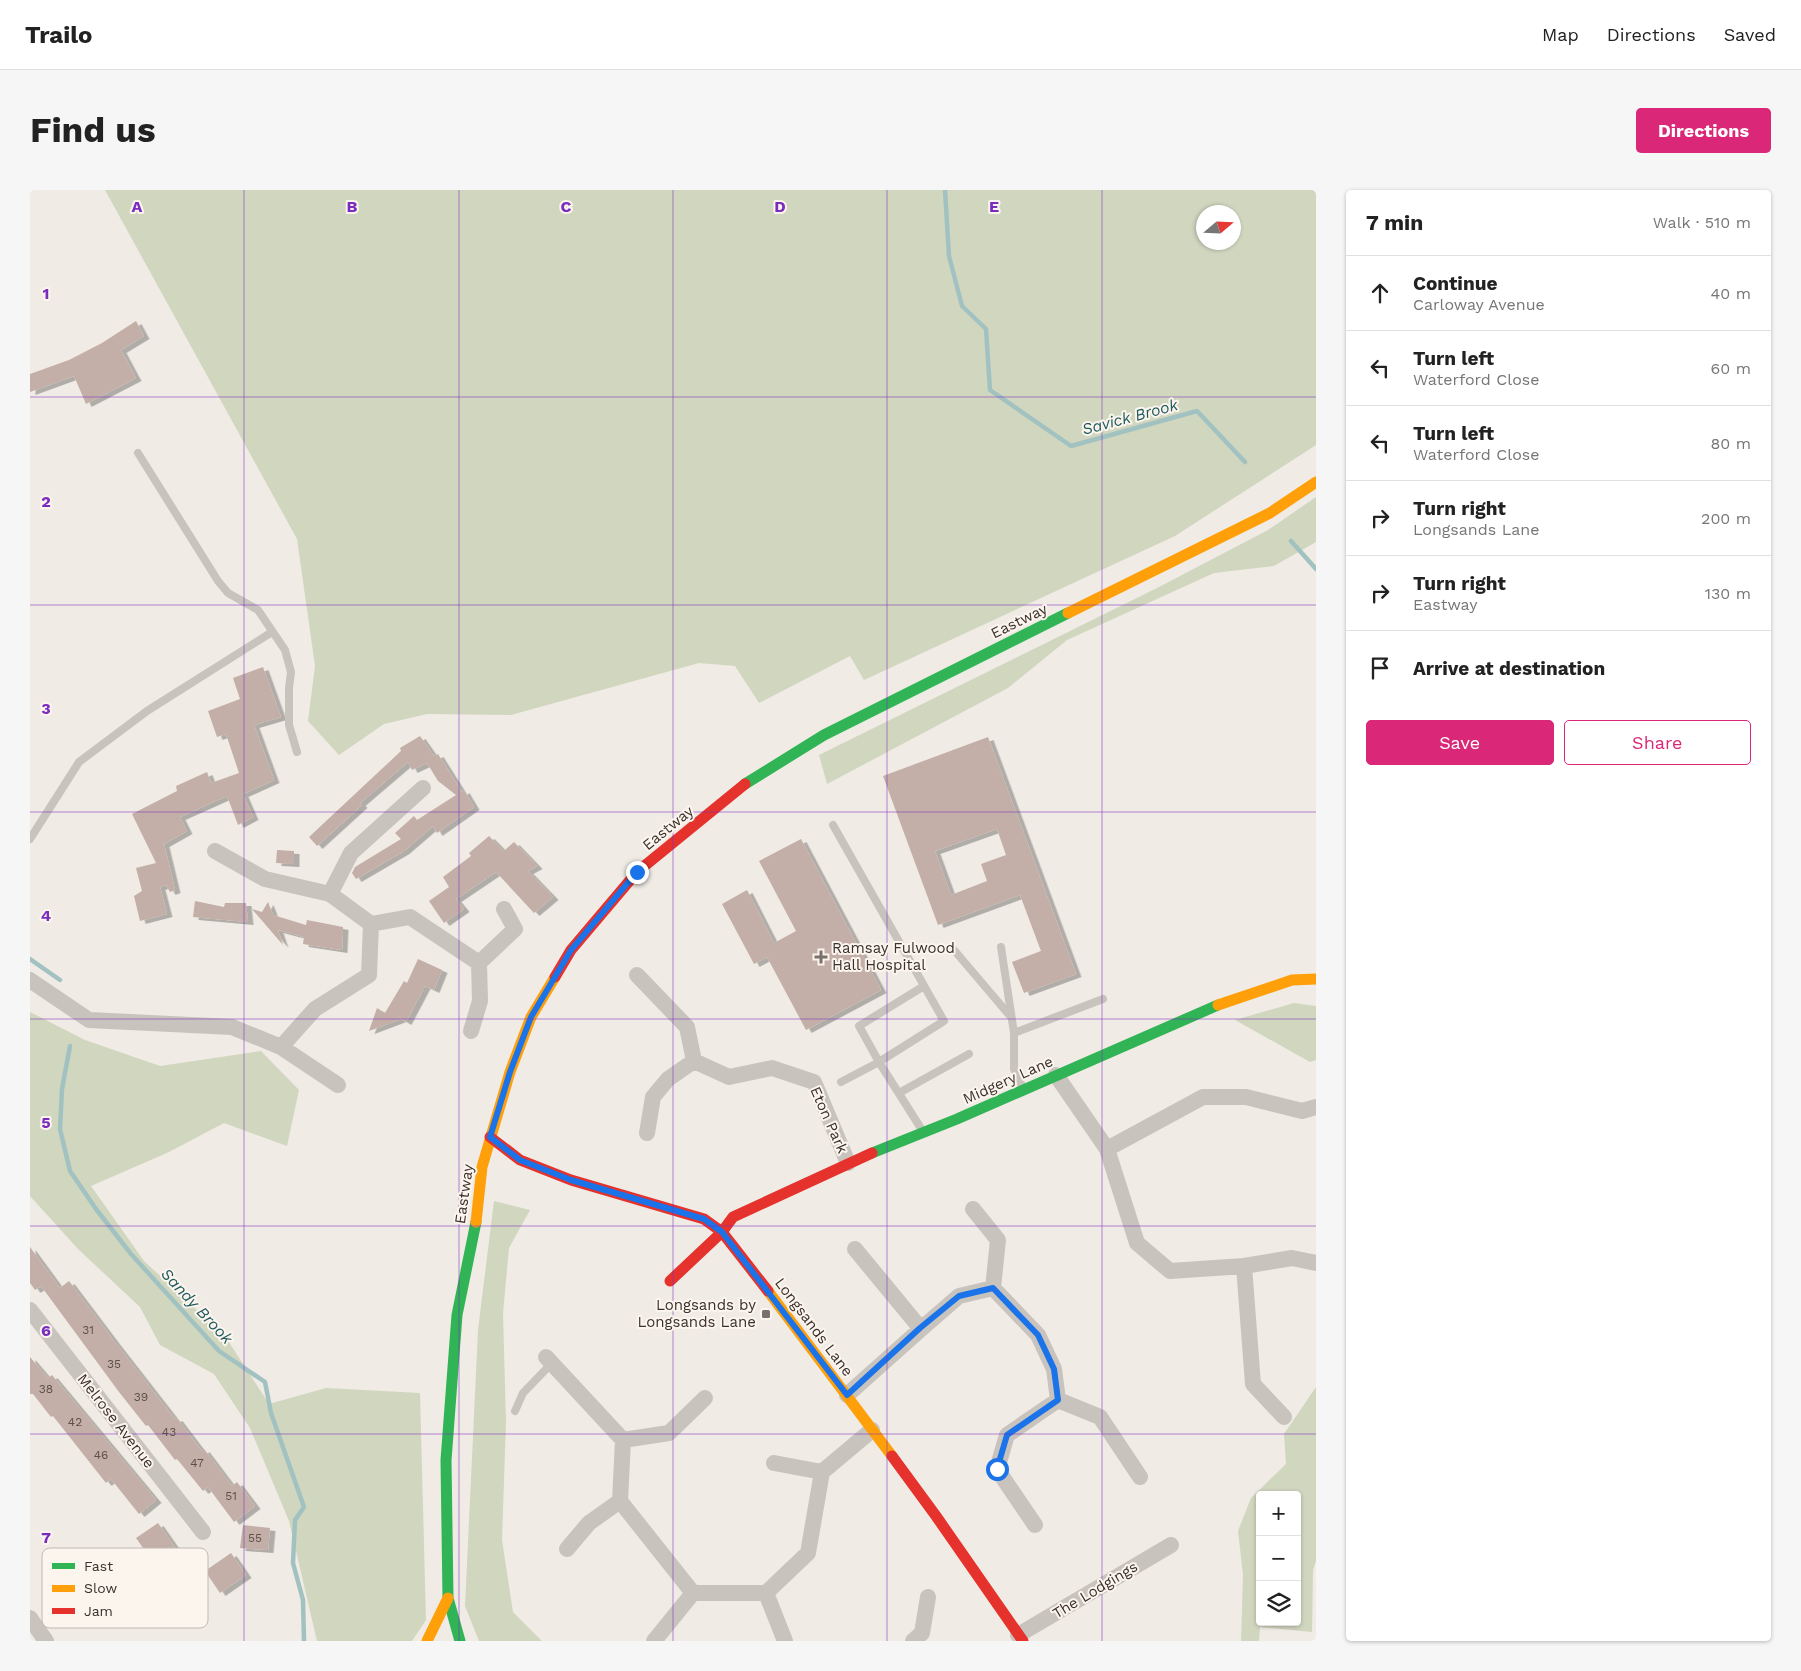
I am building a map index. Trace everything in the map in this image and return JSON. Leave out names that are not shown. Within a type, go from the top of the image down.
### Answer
[{"type":"main road","name":"Eastway","points":[[460,1641],[448,1598],[446,1460],[457,1314],[476,1221],[482,1167],[510,1072],[531,1017],[571,950],[637,872],[746,783],[824,735],[1270,513],[1316,482]]},
{"type":"main road","name":"Midgery Lane","points":[[670,1281],[722,1232],[732,1218],[848,1164],[1024,1090],[1207,1009],[1292,980],[1316,979]]},
{"type":"main road","name":"Longsands Lane","points":[[490,1137],[520,1160],[571,1180],[704,1219],[722,1232],[847,1395],[936,1516],[1021,1638]]},
{"type":"main road","points":[[482,1167],[520,1160]]},
{"type":"main road","name":"Eastway","points":[[427,1641],[448,1598]]},
{"type":"street","points":[[330,894],[351,853],[423,788]]},
{"type":"street","points":[[215,851],[265,879],[330,894],[371,924],[410,918],[479,962]]},
{"type":"street","points":[[471,1031],[480,1001],[479,962],[515,929],[504,909]]},
{"type":"street","points":[[281,1047],[315,1009],[369,975],[371,924]]},
{"type":"street","points":[[638,975],[687,1027],[694,1062],[668,1079],[653,1097],[647,1133]]},
{"type":"street","points":[[30,980],[90,1020],[232,1027],[281,1047],[338,1084]]},
{"type":"street","name":"Eton Park","points":[[694,1062],[729,1078],[772,1068],[814,1082],[848,1164]]},
{"type":"street","points":[[1056,1076],[1107,1149],[1136,1243],[1170,1271],[1244,1266],[1292,1258],[1316,1264]]},
{"type":"street","points":[[1107,1149],[1203,1096],[1246,1097],[1302,1111],[1316,1106]]},
{"type":"street","points":[[973,1210],[998,1240],[993,1288],[1038,1335],[1054,1369],[1058,1400]]},
{"type":"street","points":[[855,1248],[920,1328]]},
{"type":"street","points":[[1244,1266],[1253,1384],[1284,1417]]},
{"type":"street","points":[[847,1395],[920,1328],[959,1296],[993,1288]]},
{"type":"street","name":"Melrose Avenue","points":[[30,1310],[203,1532]]},
{"type":"street","points":[[549,1360],[623,1440],[620,1501],[693,1593]]},
{"type":"street","points":[[623,1440],[669,1433],[705,1398]]},
{"type":"street","points":[[1058,1400],[1100,1418],[1140,1477]]},
{"type":"street","points":[[1035,1525],[997,1469],[1007,1435],[1058,1400]]},
{"type":"street","points":[[693,1593],[766,1593],[808,1553],[822,1472],[872,1430]]},
{"type":"street","points":[[774,1463],[822,1472]]},
{"type":"street","points":[[567,1548],[589,1524],[620,1501]]},
{"type":"street","name":"The Lodgings","points":[[1021,1638],[1171,1545]]},
{"type":"street","points":[[654,1641],[693,1593]]},
{"type":"street","points":[[766,1593],[785,1641]]},
{"type":"street","points":[[913,1641],[922,1633],[928,1597]]},
{"type":"street","points":[[30,1618],[46,1641]]},
{"type":"lane","points":[[138,453],[218,581],[228,592],[258,610],[285,650],[291,672],[288,704],[289,725],[297,752]]},
{"type":"lane","points":[[30,839],[80,762],[147,711],[272,632]]},
{"type":"lane","points":[[833,825],[944,1021],[879,1062],[841,1082]]},
{"type":"lane","points":[[1001,947],[1014,1033],[1014,1069],[1024,1090]]},
{"type":"lane","points":[[954,950],[1011,1017]]},
{"type":"lane","points":[[924,986],[859,1026],[879,1062],[924,1133]]},
{"type":"lane","points":[[1014,1033],[1103,999]]},
{"type":"lane","points":[[899,1093],[969,1054]]},
{"type":"lane","points":[[515,1411],[523,1393],[549,1360]]},
{"type":"green space","points":[[105,190],[1316,190],[1316,445],[1175,536],[864,680],[850,656],[759,703],[735,666],[699,663],[511,715],[427,714],[384,724],[339,755],[308,721],[315,666],[297,539]]},
{"type":"green space","points":[[1316,497],[1316,542],[1274,566],[1214,573],[1067,640],[1008,688],[827,784],[819,755],[1159,587],[1268,530]]},
{"type":"green space","points":[[1294,1003],[1316,1006],[1316,1060],[1310,1062],[1235,1020]]},
{"type":"green space","points":[[30,1012],[85,1040],[160,1066],[261,1051],[299,1090],[287,1146],[224,1123],[169,1152],[91,1186],[144,1261],[225,1336],[269,1404],[326,1388],[420,1393],[426,1620],[412,1641],[317,1641],[289,1521],[250,1428],[214,1374],[160,1345],[140,1307],[78,1249],[30,1196]]},
{"type":"green space","points":[[494,1201],[530,1210],[509,1248],[503,1313],[506,1422],[502,1540],[513,1612],[542,1641],[479,1641],[465,1606],[478,1330]]},
{"type":"green space","points":[[1316,1387],[1316,1561],[1313,1570],[1312,1632],[1260,1627],[1259,1641],[1241,1641],[1243,1575],[1238,1531],[1251,1498],[1256,1493],[1256,1626],[1301,1626],[1301,1491],[1258,1491],[1286,1464],[1284,1434]]},
{"type":"building","points":[[136,321],[144,336],[121,350],[136,378],[86,404],[74,376],[30,392],[30,374],[69,360],[102,343]]},
{"type":"building","points":[[263,667],[281,717],[254,725],[274,780],[243,794],[253,817],[238,825],[227,796],[180,817],[187,831],[164,844],[175,890],[170,892],[166,885],[160,887],[167,914],[140,921],[134,896],[142,891],[136,868],[156,863],[132,814],[177,791],[176,786],[207,772],[211,783],[239,773],[226,734],[217,737],[208,711],[240,699],[233,678]]},
{"type":"building","points":[[420,736],[434,756],[438,754],[474,807],[437,833],[433,826],[404,851],[356,879],[352,873],[355,867],[401,839],[395,833],[414,816],[417,820],[456,795],[438,781],[427,763],[412,770],[408,762],[360,803],[362,805],[317,846],[309,837],[401,751],[400,748]]},
{"type":"building","points":[[988,737],[1076,974],[1024,993],[1012,962],[1041,951],[1020,895],[938,925],[883,776]],"holes":[[[997,829],[1006,855],[981,864],[987,881],[951,895],[935,851]]]},
{"type":"building","points":[[489,836],[504,851],[514,842],[537,866],[528,871],[553,897],[534,913],[496,872],[456,899],[464,909],[444,923],[429,901],[449,887],[443,877],[471,856],[469,853]]},
{"type":"building","points":[[801,839],[881,990],[806,1030],[767,957],[754,964],[722,904],[747,890],[774,943],[796,931],[759,861]]},
{"type":"building","points":[[277,850],[294,851],[294,864],[276,863]]},
{"type":"building","points":[[195,901],[224,907],[225,903],[246,903],[248,922],[193,917]]},
{"type":"building","points":[[268,902],[273,915],[306,925],[307,920],[343,927],[342,950],[303,944],[304,937],[278,930],[283,945],[252,909],[262,912]]},
{"type":"building","points":[[418,959],[442,970],[434,990],[425,986],[406,1022],[401,1019],[369,1031],[377,1008],[385,1013],[404,981],[407,983]]},
{"type":"building","points":[[30,1247],[60,1288],[69,1281],[175,1419],[177,1418],[202,1451],[204,1449],[232,1486],[237,1482],[255,1506],[234,1522],[208,1487],[203,1491],[177,1459],[175,1460],[119,1392],[41,1286],[35,1290],[30,1283]]},
{"type":"building","points":[[30,1357],[48,1378],[52,1375],[156,1500],[139,1514],[111,1479],[106,1483],[53,1416],[51,1417],[33,1394],[30,1394]]},
{"type":"building","points":[[158,1523],[176,1548],[143,1548],[136,1538]]},
{"type":"building","points":[[243,1525],[270,1528],[268,1550],[240,1548]]},
{"type":"building","points":[[231,1553],[246,1575],[220,1593],[208,1575],[208,1569]]},
{"type":"waterway","name":"Savick Brook","points":[[945,190],[949,256],[962,306],[986,329],[990,390],[1071,446],[1197,411],[1245,462]]},
{"type":"waterway","name":"Savick Brook","points":[[1291,541],[1316,569]]},
{"type":"waterway","points":[[30,959],[60,980]]},
{"type":"waterway","name":"Sandy Brook","points":[[70,1046],[62,1089],[60,1129],[70,1171],[96,1209],[131,1254],[219,1351],[265,1382],[271,1413],[304,1507],[295,1520],[293,1563],[303,1600],[304,1641]]},
{"type":"traffic: fast","points":[[745,784],[824,735],[1068,613]]},
{"type":"traffic: fast","points":[[872,1153],[957,1119],[1218,1005]]},
{"type":"traffic: fast","points":[[460,1641],[448,1598],[446,1460],[457,1315],[476,1222]]},
{"type":"traffic: slow","points":[[1068,613],[1270,513],[1316,482]]},
{"type":"traffic: slow","points":[[476,1222],[482,1167],[510,1072],[531,1017],[555,977]]},
{"type":"traffic: slow","points":[[1218,1005],[1292,980],[1316,979]]},
{"type":"traffic: slow","points":[[768,1291],[892,1456]]},
{"type":"traffic: slow","points":[[427,1641],[448,1598]]},
{"type":"traffic: jam","points":[[555,977],[571,950],[637,872],[745,784]]},
{"type":"traffic: jam","points":[[490,1137],[520,1160],[571,1180],[704,1219],[722,1232],[768,1291]]},
{"type":"traffic: jam","points":[[670,1281],[722,1232],[733,1217],[872,1153]]},
{"type":"traffic: jam","points":[[892,1456],[1023,1641]]},
{"type":"place","name":"Ramsay Fulwood Hall Hospital","points":[[821,957]]},
{"type":"place","name":"Longsands by Longsands Lane","points":[[766,1314]]},
{"type":"route","points":[[637,872],[571,950],[531,1017],[510,1072],[490,1137],[520,1160],[571,1180],[704,1219],[722,1232],[847,1395],[920,1328],[959,1296],[993,1288],[1038,1335],[1054,1369],[1058,1400],[1007,1435],[997,1469]]}]
